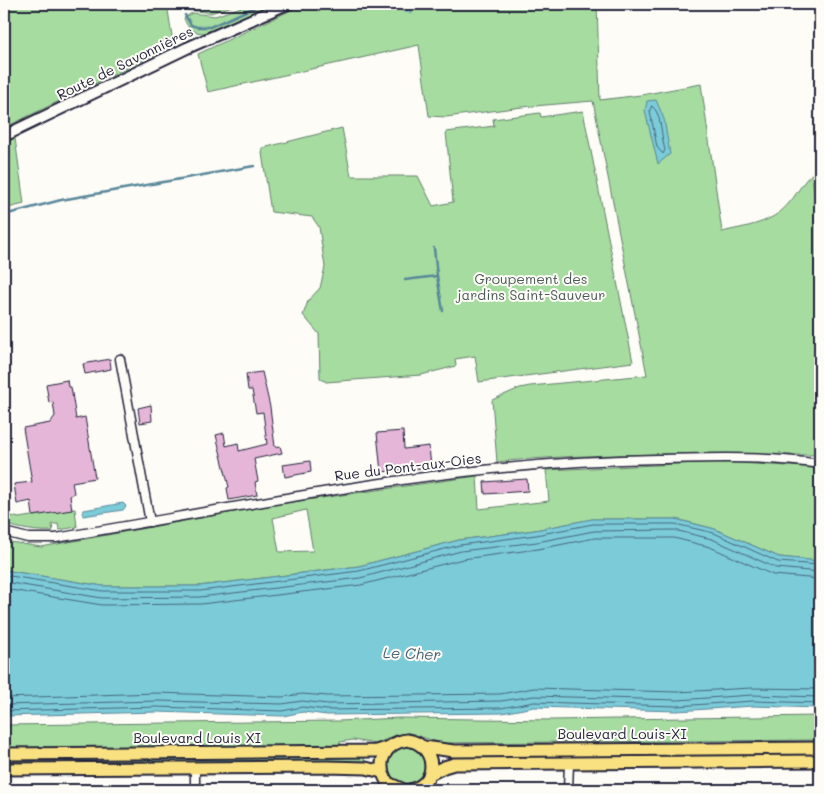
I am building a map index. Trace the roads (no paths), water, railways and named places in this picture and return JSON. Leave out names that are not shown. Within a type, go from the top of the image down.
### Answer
[{"type":"main road","name":"Route de Savonnières","points":[[4,136],[187,48],[287,4]]},
{"type":"main road","points":[[407,740],[424,747],[431,760],[430,774],[426,781],[410,790],[391,786],[382,772],[382,758],[389,747],[407,740]]},
{"type":"main road","name":"Boulevard Louis XI","points":[[4,754],[376,751],[389,747]]},
{"type":"main road","name":"Boulevard Louis-XI","points":[[424,747],[454,751],[820,748]]},
{"type":"main road","name":"Boulevard Louis-XI","points":[[430,774],[444,766],[454,764],[820,761]]},
{"type":"main road","points":[[4,770],[337,767],[366,768],[382,772]]},
{"type":"street","points":[[120,359],[150,522]]},
{"type":"street","name":"Rue du Pont-aux-Oies","points":[[4,532],[28,538],[56,538],[312,492],[447,473],[532,464],[632,459],[735,458],[820,464]]},
{"type":"street","points":[[568,790],[569,763]]},
{"type":"street","points":[[195,768],[195,790]]},
{"type":"water","points":[[395,4],[408,4],[412,14],[396,8]]},
{"type":"water","points":[[656,100],[664,119],[670,154],[658,164],[645,111],[647,101]]},
{"type":"water","points":[[123,503],[126,506],[123,510],[83,516],[82,513],[84,510]]},
{"type":"water","name":"Le Cher","points":[[592,519],[675,519],[715,529],[779,557],[820,561],[820,708],[753,706],[677,711],[534,707],[502,713],[327,715],[303,712],[283,716],[157,712],[4,716],[4,570],[103,586],[199,586],[359,566],[459,540],[535,530]]},
{"type":"waterway","points":[[185,15],[191,25],[210,27],[262,4]]},
{"type":"waterway","points":[[4,215],[61,200],[254,166]]},
{"type":"waterway","points":[[405,280],[437,276],[434,248]]},
{"type":"waterway","points":[[437,276],[443,311]]},
{"type":"park label","name":"Groupement des jardins Saint-Sauveur","points":[[531,288]]}]
